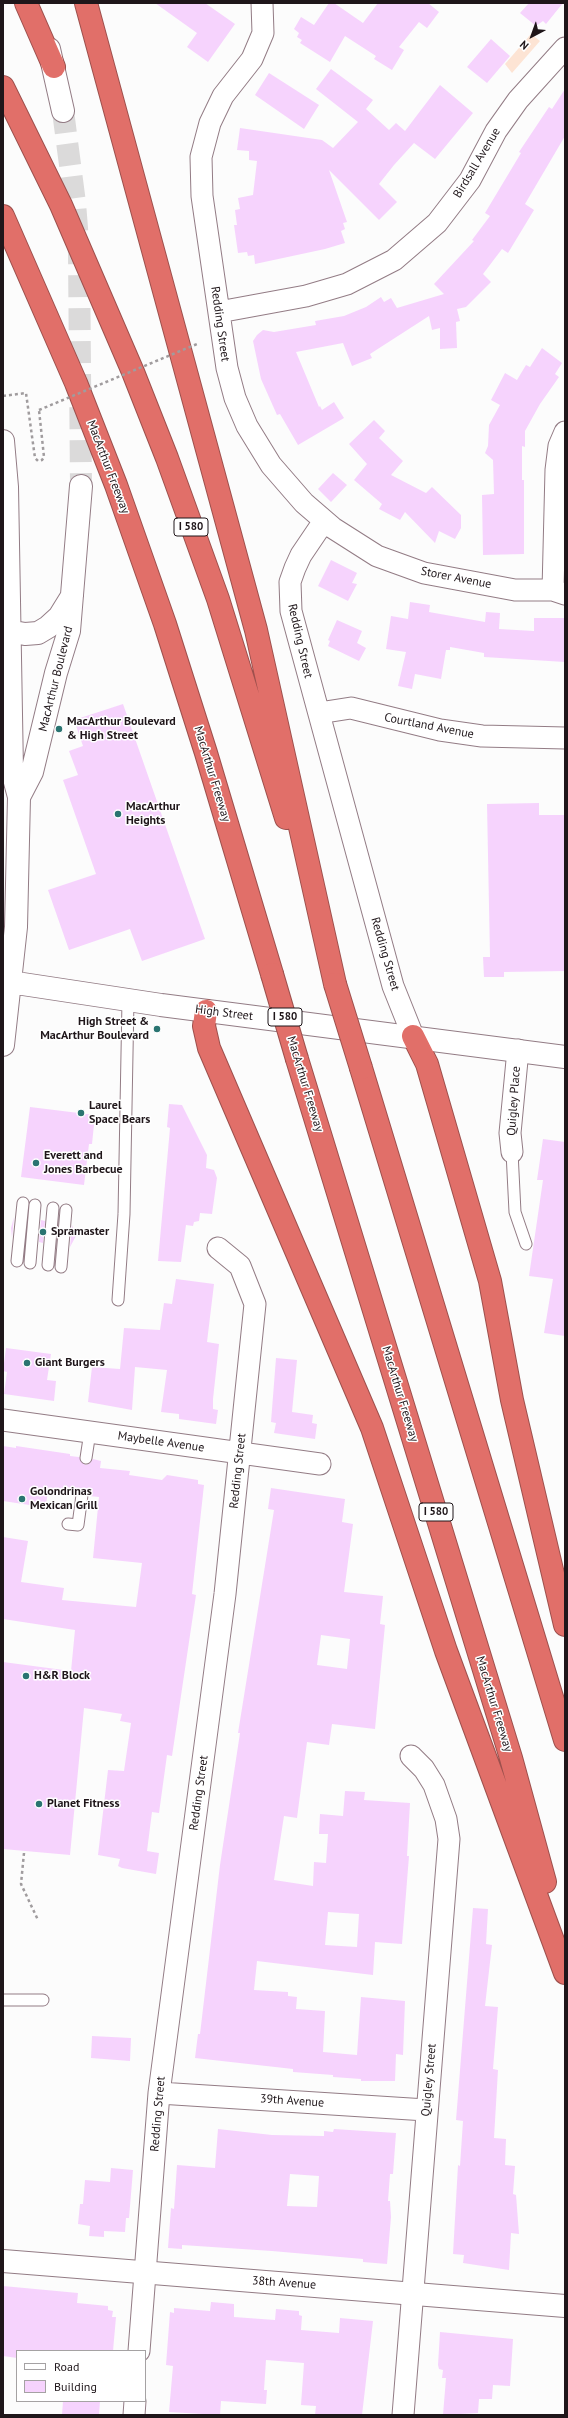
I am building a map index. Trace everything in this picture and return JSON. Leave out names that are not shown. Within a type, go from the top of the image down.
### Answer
[{"type":"highway","points":[[26,3],[54,67]]},
{"type":"highway","points":[[86,3],[256,630],[336,984]]},
{"type":"highway","name":"I 580","points":[[3,87],[71,227],[133,372],[167,458],[218,599],[565,1740]]},
{"type":"highway","name":"MacArthur Freeway","points":[[3,216],[76,383],[165,624],[206,753],[297,1059],[511,1758],[565,1966]]},
{"type":"highway","points":[[3,237],[37,294]]},
{"type":"highway","points":[[206,1011],[204,1026],[209,1048],[372,1428],[446,1651],[565,1973]]},
{"type":"highway","points":[[413,1036],[427,1064],[490,1281],[512,1400],[565,1625]]},
{"type":"main road","points":[[37,3],[54,67],[63,111]]},
{"type":"main road","name":"MacArthur Boulevard","points":[[3,441],[7,486],[8,631],[12,771],[19,797],[16,927],[7,982],[3,1045]]},
{"type":"main road","name":"MacArthur Boulevard","points":[[19,797],[32,772],[56,673],[69,631],[81,486]]},
{"type":"main road","points":[[8,631],[25,634],[38,633],[48,627],[59,616],[73,595]]},
{"type":"main road","name":"High Street","points":[[7,982],[206,1011],[413,1036],[565,1057]]},
{"type":"main road","name":"38th Avenue","points":[[3,2261],[565,2306]]},
{"type":"street","name":"Redding Street","points":[[262,3],[264,33],[252,59],[223,96],[210,123],[201,157],[202,196],[218,312],[227,368],[235,398],[247,426],[271,465],[304,503],[324,521],[301,555],[290,582],[291,611],[393,986],[413,1036]]},
{"type":"street","name":"Birdsall Avenue","points":[[218,312],[306,296],[340,286],[394,260],[438,223],[470,180],[496,131],[518,100],[565,48]]},
{"type":"street","points":[[561,589],[556,470],[559,446],[565,432]]},
{"type":"street","name":"Storer Avenue","points":[[324,521],[377,556],[424,573],[516,590],[561,589]]},
{"type":"street","name":"Courtland Avenue","points":[[319,713],[351,708],[440,730],[482,736],[565,738]]},
{"type":"street","name":"Quigley Place","points":[[512,1152],[510,1133],[518,1050]]},
{"type":"street","name":"Redding Street","points":[[139,2350],[159,2093],[225,1594],[255,1304],[240,1266],[218,1248]]},
{"type":"street","name":"Maybelle Avenue","points":[[3,1420],[320,1464]]},
{"type":"street","name":"Quigley Street","points":[[403,2415],[426,2110],[449,1839],[446,1819],[434,1784],[424,1769],[411,1756]]},
{"type":"street","name":"39th Avenue","points":[[159,2093],[426,2110]]},
{"type":"street","points":[[134,2415],[135,2402]]},
{"type":"lane","points":[[118,1300],[124,1214],[128,1000]]},
{"type":"lane","points":[[512,1152],[515,1212],[526,1244]]},
{"type":"lane","points":[[17,1261],[23,1204]]},
{"type":"lane","points":[[30,1263],[35,1205]]},
{"type":"lane","points":[[48,1265],[53,1208]]},
{"type":"lane","points":[[61,1267],[66,1210]]},
{"type":"lane","points":[[86,1458],[90,1432]]},
{"type":"lane","points":[[68,1524],[78,1525],[82,1495]]},
{"type":"lane","points":[[3,2000],[43,2000]]},
{"type":"path","points":[[3,396],[26,393],[35,458],[38,461],[42,460],[44,457],[39,410],[197,344]]},
{"type":"path","points":[[24,1853],[21,1884],[38,1920]]},
{"type":"shaded area","points":[[531,34],[540,41],[512,73],[505,64]]},
{"type":"building","points":[[155,3],[205,3],[235,24],[208,62],[187,47],[197,33]]},
{"type":"building","points":[[329,3],[334,3],[363,23],[378,3],[428,3],[439,12],[427,28],[419,22],[399,47],[404,50],[392,70],[374,59],[376,56],[345,36],[330,62],[300,43],[302,40],[297,37],[299,33],[294,29],[301,17],[314,25]]},
{"type":"building","points":[[529,3],[563,3],[546,24],[543,21],[536,26],[520,13]]},
{"type":"building","points":[[491,39],[510,56],[487,83],[467,67]]},
{"type":"building","points":[[331,69],[373,100],[366,109],[389,130],[396,123],[405,131],[440,85],[473,113],[435,159],[414,143],[394,165],[379,184],[397,202],[379,220],[329,170],[347,222],[343,223],[345,229],[341,231],[345,243],[325,249],[255,264],[254,255],[248,256],[247,252],[238,253],[234,225],[237,225],[235,210],[240,209],[238,198],[253,195],[257,161],[249,160],[249,151],[237,150],[240,128],[322,140],[333,148],[358,122],[316,89]]},
{"type":"building","points":[[269,73],[319,105],[304,129],[255,95]]},
{"type":"building","points":[[565,89],[565,136],[525,204],[534,210],[508,253],[502,249],[483,274],[491,282],[466,307],[457,309],[460,321],[456,322],[457,348],[440,349],[440,328],[432,330],[429,316],[370,354],[372,358],[352,366],[343,343],[296,352],[319,407],[320,406],[322,410],[334,402],[344,418],[298,445],[280,414],[277,415],[261,379],[253,341],[257,335],[263,330],[274,332],[316,325],[315,321],[344,316],[366,307],[381,297],[384,302],[391,298],[397,308],[444,294],[434,284],[474,241],[472,240],[490,216],[485,213],[521,153],[519,152],[549,107],[552,109]]},
{"type":"building","points":[[542,348],[562,363],[555,374],[559,377],[540,404],[525,431],[525,447],[522,446],[522,480],[524,480],[524,554],[483,555],[482,495],[494,494],[493,460],[485,453],[488,446],[489,425],[500,405],[491,400],[505,373],[517,380],[526,365],[530,367]]},
{"type":"building","points":[[374,420],[385,431],[379,438],[403,461],[391,475],[426,493],[432,487],[461,515],[461,528],[455,539],[439,531],[435,543],[405,512],[400,520],[379,509],[382,504],[354,480],[367,464],[349,444]]},
{"type":"building","points":[[333,473],[347,485],[331,502],[318,489]]},
{"type":"building","points":[[331,560],[357,573],[352,583],[357,584],[348,601],[318,586]]},
{"type":"building","points":[[410,602],[430,605],[429,612],[485,622],[486,612],[500,613],[499,629],[534,631],[534,618],[565,618],[565,662],[484,657],[484,653],[450,647],[450,650],[446,650],[441,679],[415,674],[412,689],[398,686],[406,652],[386,649],[391,616],[408,619]]},
{"type":"building","points":[[337,620],[362,631],[357,643],[366,648],[359,661],[328,646],[330,641],[328,640]]},
{"type":"building","name":"MacArthur Heights","points":[[123,704],[205,939],[142,961],[130,929],[69,950],[48,890],[96,874],[63,780],[78,775],[69,751],[83,746],[74,720]]},
{"type":"building","points":[[539,803],[539,815],[565,815],[565,971],[504,972],[504,977],[484,977],[483,957],[490,957],[487,804]]},
{"type":"building","points":[[169,1104],[182,1105],[207,1155],[206,1168],[214,1170],[217,1178],[212,1214],[200,1213],[199,1221],[194,1222],[193,1226],[186,1225],[181,1262],[158,1261],[170,1128],[167,1127]]},
{"type":"building","points":[[30,1107],[95,1115],[92,1144],[89,1144],[84,1185],[21,1177]]},
{"type":"building","points":[[543,1139],[565,1142],[565,1336],[544,1333],[553,1279],[529,1276],[543,1180],[537,1180]]},
{"type":"building","points":[[14,1217],[12,1238],[11,1228]]},
{"type":"building","points":[[41,1220],[45,1221],[43,1243],[39,1242]]},
{"type":"building","points":[[72,1225],[76,1236],[70,1247]]},
{"type":"building","points":[[176,1279],[214,1284],[207,1342],[219,1344],[213,1399],[213,1409],[218,1410],[216,1424],[179,1419],[179,1414],[161,1412],[167,1370],[135,1367],[132,1410],[88,1402],[92,1367],[120,1369],[124,1328],[160,1330],[164,1303],[172,1304]]},
{"type":"building","points":[[6,1348],[51,1354],[47,1380],[56,1381],[54,1401],[4,1394],[7,1372],[3,1371]]},
{"type":"building","points":[[276,1358],[297,1360],[292,1412],[313,1415],[312,1423],[317,1424],[315,1439],[274,1433],[276,1423],[271,1422]]},
{"type":"building","points":[[3,1446],[16,1448],[16,1446],[70,1454],[70,1456],[79,1457],[85,1465],[89,1464],[93,1459],[101,1461],[100,1468],[130,1471],[129,1475],[162,1480],[167,1475],[198,1480],[198,1484],[204,1485],[192,1594],[196,1595],[172,1756],[167,1755],[159,1813],[152,1812],[147,1851],[159,1853],[156,1874],[122,1868],[118,1866],[120,1859],[98,1855],[108,1770],[124,1771],[131,1723],[120,1721],[122,1714],[84,1708],[70,1855],[3,1849],[3,1662],[71,1671],[75,1630],[3,1619],[3,1537],[28,1541],[21,1582],[64,1588],[62,1600],[136,1607],[142,1563],[93,1558],[99,1497],[89,1496],[86,1489],[79,1489],[75,1494],[48,1490],[46,1505],[43,1507],[3,1501]]},
{"type":"building","points":[[271,1488],[345,1499],[342,1522],[353,1524],[344,1592],[383,1596],[380,1624],[385,1625],[375,1729],[332,1724],[329,1745],[307,1742],[297,1818],[284,1816],[274,1880],[313,1886],[314,1862],[326,1863],[328,1834],[319,1834],[320,1814],[343,1816],[345,1791],[365,1792],[364,1800],[410,1803],[407,1856],[409,1856],[402,1944],[375,1942],[373,1975],[257,1961],[254,1990],[288,1992],[288,1996],[297,1997],[296,2009],[325,2011],[323,2052],[357,2055],[361,1997],[405,2001],[403,2055],[396,2054],[395,2081],[361,2081],[361,2079],[333,2077],[333,2075],[293,2072],[293,2069],[195,2058],[198,2034],[200,2034],[220,1865],[240,1733],[238,1733],[274,1510],[268,1509]],"holes":[[[321,1635],[350,1639],[347,1669],[317,1665]],[[328,1912],[359,1914],[357,1947],[325,1945]]]},
{"type":"building","points":[[473,1908],[488,1909],[486,1944],[492,1945],[485,2006],[498,2007],[493,2069],[498,2070],[494,2138],[506,2139],[505,2165],[515,2166],[513,2194],[516,2195],[519,2234],[511,2233],[509,2270],[463,2263],[464,2255],[453,2254],[458,2165],[460,2166],[463,2121],[456,2120]]},
{"type":"building","points":[[92,2036],[131,2038],[130,2061],[91,2058]]},
{"type":"building","points":[[218,2129],[272,2135],[324,2136],[324,2131],[333,2132],[334,2129],[396,2133],[393,2174],[390,2174],[388,2201],[390,2201],[391,2217],[387,2264],[363,2262],[363,2259],[272,2251],[182,2245],[182,2249],[168,2248],[171,2208],[174,2209],[177,2165],[215,2168]],"holes":[[[290,2174],[319,2176],[317,2207],[287,2206]]]},
{"type":"building","points":[[111,2168],[133,2170],[129,2218],[126,2218],[125,2232],[104,2231],[104,2237],[89,2236],[90,2226],[78,2224],[80,2204],[83,2204],[85,2180],[110,2182]]},
{"type":"building","points":[[3,2286],[78,2293],[77,2303],[108,2306],[108,2310],[113,2311],[112,2317],[116,2317],[113,2350],[16,2350],[16,2358],[3,2356]]},
{"type":"building","points":[[211,2302],[234,2304],[234,2317],[275,2320],[276,2309],[299,2311],[299,2315],[302,2316],[301,2330],[339,2333],[340,2318],[373,2321],[362,2415],[315,2415],[316,2406],[301,2405],[304,2363],[266,2360],[264,2390],[267,2390],[266,2404],[221,2401],[220,2415],[169,2412],[173,2366],[166,2365],[170,2312],[174,2313],[174,2308],[210,2311]]},
{"type":"building","points":[[440,2332],[513,2339],[510,2386],[493,2385],[492,2399],[479,2399],[478,2413],[443,2415],[446,2378],[442,2378],[443,2370],[439,2369],[438,2365]]},
{"type":"building","points":[[63,2402],[100,2402],[99,2415],[62,2415]]},
{"type":"tunnel","points":[[63,111],[75,203],[79,253],[81,486]]},
{"type":"place","name":"MacArthur Boulevard & High Street","points":[[59,729]]},
{"type":"place","name":"MacArthur Heights","points":[[118,814]]},
{"type":"place","name":"High Street & MacArthur Boulevard","points":[[157,1029]]},
{"type":"place","name":"Laurel Space Bears","points":[[81,1113]]},
{"type":"place","name":"Everett and Jones Barbecue","points":[[36,1163]]},
{"type":"place","name":"Spramaster","points":[[43,1232]]},
{"type":"place","name":"Giant Burgers","points":[[27,1363]]},
{"type":"place","name":"Golondrinas Mexican Grill","points":[[22,1499]]},
{"type":"place","name":"H&R Block","points":[[26,1676]]},
{"type":"place","name":"Planet Fitness","points":[[39,1804]]}]
